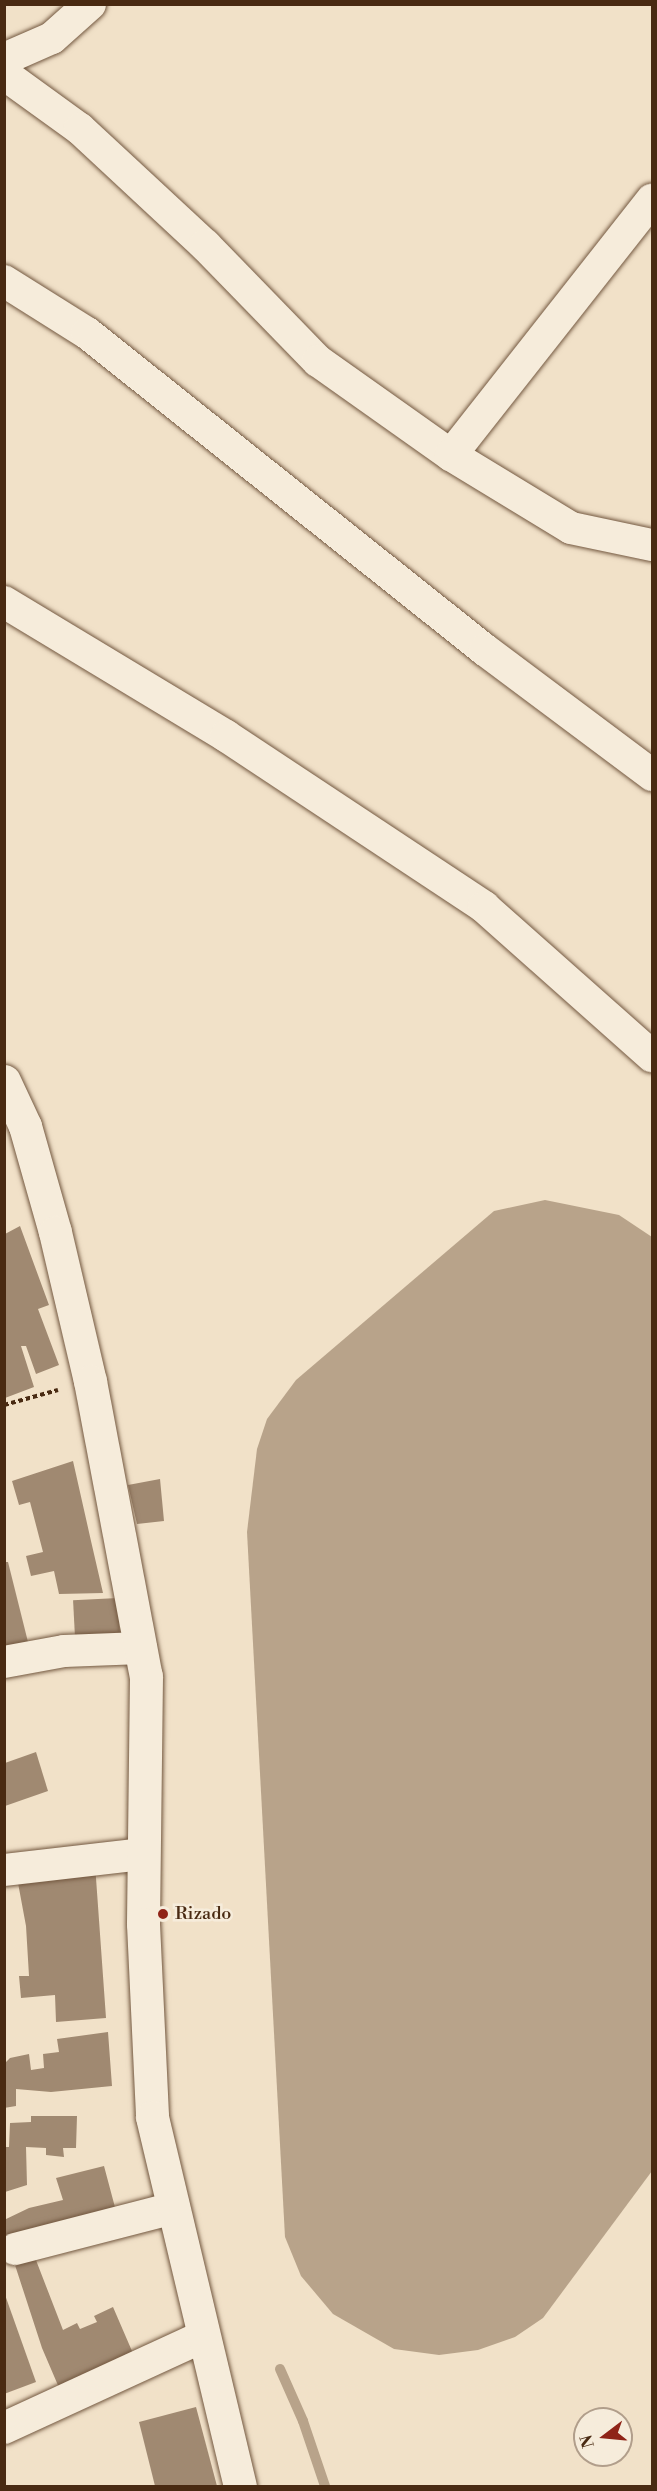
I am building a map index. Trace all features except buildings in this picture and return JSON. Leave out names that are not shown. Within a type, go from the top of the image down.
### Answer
[{"type":"main road","points":[[4,1081],[25,1126],[90,1381],[146,1676],[143,1854],[152,2117],[240,2487]]},
{"type":"street","points":[[4,59],[52,38],[90,4]]},
{"type":"street","points":[[4,74],[80,129],[205,245],[318,362],[451,455],[571,528],[652,545]]},
{"type":"street","points":[[451,455],[652,201]]},
{"type":"street","points":[[4,281],[87,333],[484,650],[652,775]]},
{"type":"street","points":[[4,602],[226,736],[484,907],[652,1056]]},
{"type":"street","points":[[4,1662],[64,1650],[141,1648]]},
{"type":"street","points":[[4,1870],[143,1854]]},
{"type":"street","points":[[15,2250],[174,2208]]},
{"type":"street","points":[[4,2428],[204,2336]]},
{"type":"path","points":[[4,1406],[90,1381]]},
{"type":"shaded area","points":[[545,1200],[619,1215],[652,1237],[652,2171],[543,2318],[515,2337],[478,2350],[439,2355],[394,2349],[333,2314],[301,2276],[285,2237],[247,1532],[257,1449],[267,1419],[296,1380],[494,1211]]},
{"type":"waterway","points":[[280,2369],[303,2421],[325,2486]]},
{"type":"place","name":"Rizado","points":[[163,1914]]}]
